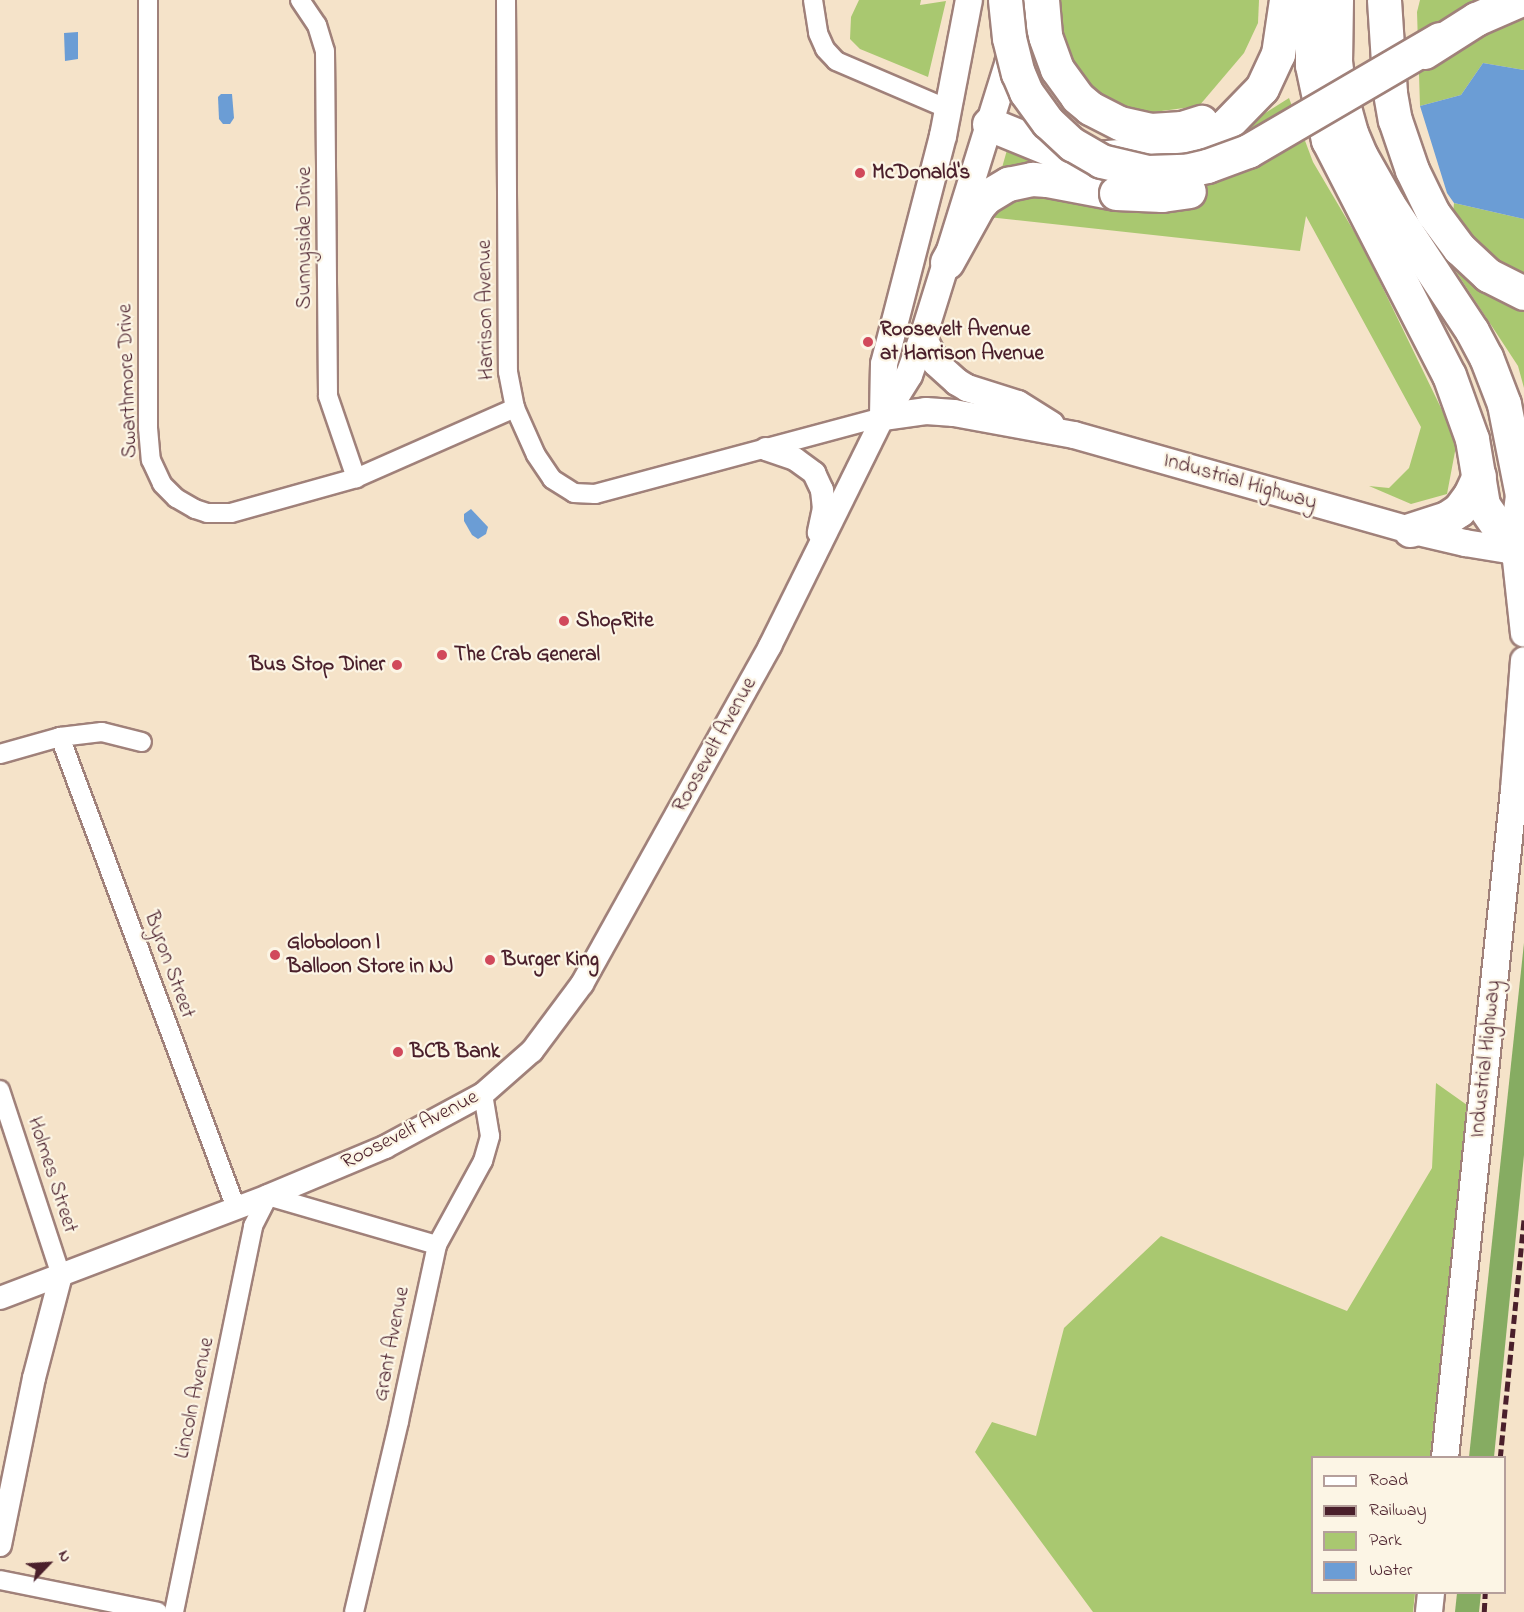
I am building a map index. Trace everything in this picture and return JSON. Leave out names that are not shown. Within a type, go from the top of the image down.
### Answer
[{"type":"highway","points":[[1005,0],[1009,38],[1018,73],[1026,92],[1048,122],[1072,144],[1101,161],[1148,172],[1185,171],[1207,166],[1248,151],[1440,39],[1491,11],[1519,0]]},
{"type":"highway","points":[[1042,0],[1050,53],[1067,85],[1090,108],[1120,123],[1151,130],[1197,124],[1225,109],[1238,98],[1260,69],[1284,8]]},
{"type":"highway","points":[[1312,0],[1312,65],[1321,117],[1328,140],[1449,375],[1470,430],[1483,505],[1519,551]]},
{"type":"highway","points":[[1336,0],[1335,61],[1338,86],[1351,133],[1378,187],[1472,331],[1486,357],[1504,404],[1522,495],[1519,551]]},
{"type":"highway","points":[[1384,0],[1387,65],[1395,120],[1412,170],[1446,232],[1473,263],[1488,275],[1524,293]]},
{"type":"highway","points":[[989,124],[1035,144],[1079,157],[1143,156],[1190,144],[1225,126],[1262,88],[1278,54],[1284,8]]},
{"type":"highway","points":[[946,262],[978,206],[986,197],[1008,184],[1032,179],[1116,193],[1180,193],[1222,183],[1260,168],[1368,95],[1440,39]]},
{"type":"highway","points":[[1410,530],[1448,518],[1459,510],[1470,495],[1479,476]]},
{"type":"main road","name":"Roosevelt Avenue","points":[[882,417],[884,364],[913,258],[948,109],[969,0]]},
{"type":"main road","name":"Roosevelt Avenue","points":[[882,417],[909,375],[923,337],[989,124],[1024,0]]},
{"type":"main road","points":[[948,109],[989,124]]},
{"type":"main road","points":[[923,337],[936,363],[957,382],[967,388],[1018,404],[1064,434]]},
{"type":"main road","name":"Industrial Highway","points":[[882,417],[912,412],[947,412],[1064,434],[1410,530],[1465,543],[1519,551]]},
{"type":"main road","points":[[1519,551],[1524,634]]},
{"type":"main road","name":"Industrial Highway","points":[[1445,1456],[1515,781],[1524,660]]},
{"type":"main road","points":[[1429,1612],[1431,1594]]},
{"type":"street","name":"Swarthmore Drive","points":[[148,0],[148,428],[154,469],[162,484],[185,504],[207,513],[219,514],[282,500],[356,478],[515,408]]},
{"type":"street","name":"Sunnyside Drive","points":[[300,0],[317,25],[325,51],[328,396],[356,478]]},
{"type":"street","name":"Harrison Avenue","points":[[506,0],[508,372],[515,408],[536,455],[552,479],[567,490],[581,494],[606,492],[766,449],[793,439],[882,417]]},
{"type":"street","points":[[813,0],[818,33],[825,50],[836,61],[948,109]]},
{"type":"street","name":"Roosevelt Avenue","points":[[0,1298],[268,1196],[385,1147],[483,1094],[532,1051],[582,984],[770,646],[882,417]]},
{"type":"street","points":[[766,449],[795,459],[814,473],[822,490],[824,508],[813,561]]},
{"type":"street","points":[[0,754],[60,737],[102,732],[142,742]]},
{"type":"street","name":"Byron Street","points":[[60,737],[236,1208]]},
{"type":"street","name":"Holmes Street","points":[[0,1090],[61,1275]]},
{"type":"street","name":"Grant Avenue","points":[[354,1612],[399,1422],[437,1245],[483,1161],[490,1136],[483,1094]]},
{"type":"street","points":[[268,1196],[437,1245]]},
{"type":"street","name":"Lincoln Avenue","points":[[174,1612],[253,1226],[268,1196]]},
{"type":"street","points":[[0,1545],[34,1378],[61,1275]]},
{"type":"street","points":[[0,1580],[158,1612]]},
{"type":"green space","points":[[859,0],[921,0],[920,5],[946,1],[928,77],[860,49],[850,39],[851,17]]},
{"type":"green space","points":[[1061,0],[1259,0],[1258,23],[1244,53],[1199,106],[1139,114],[1081,83],[1059,22]]},
{"type":"green space","points":[[1420,0],[1524,0],[1524,70],[1483,63],[1461,95],[1420,106],[1417,12]]},
{"type":"green space","points":[[1289,98],[1313,162],[1362,245],[1457,441],[1447,494],[1411,504],[1369,486],[1389,488],[1409,468],[1421,427],[1306,216],[1300,251],[988,217],[1007,150],[1053,165],[1190,160]]},
{"type":"green space","points":[[1454,203],[1524,219],[1524,388],[1518,366],[1449,261]]},
{"type":"green space","points":[[1524,943],[1524,1155],[1494,1456],[1469,1456]]},
{"type":"green space","points":[[1436,1083],[1467,1105],[1430,1456],[1311,1456],[1311,1594],[1415,1594],[1413,1612],[1093,1612],[975,1452],[992,1422],[1036,1436],[1064,1328],[1161,1236],[1347,1311],[1432,1168]]},
{"type":"green space","points":[[1457,1594],[1481,1594],[1479,1612],[1455,1612]]},
{"type":"water","points":[[78,32],[78,59],[65,61],[64,33]]},
{"type":"water","points":[[1483,63],[1524,70],[1524,219],[1454,203],[1447,193],[1420,106],[1461,95]]},
{"type":"water","points":[[221,94],[232,94],[234,118],[230,124],[223,124],[219,119],[218,97]]},
{"type":"water","points":[[471,509],[488,527],[486,534],[478,539],[472,535],[464,521],[464,514]]},
{"type":"railway","points":[[1500,1456],[1524,1219]]},
{"type":"railway","points":[[1484,1612],[1485,1594]]},
{"type":"place","name":"McDonald's","points":[[860,173]]},
{"type":"place","name":"Roosevelt Avenue at Harrison Avenue","points":[[868,342]]},
{"type":"place","name":"ShopRite","points":[[564,621]]},
{"type":"place","name":"The Crab General","points":[[442,655]]},
{"type":"place","name":"Bus Stop Diner","points":[[397,665]]},
{"type":"place","name":"Globoloon | Balloon Store in NJ","points":[[275,955]]},
{"type":"place","name":"Burger King","points":[[490,960]]},
{"type":"place","name":"BCB Bank","points":[[398,1052]]}]
